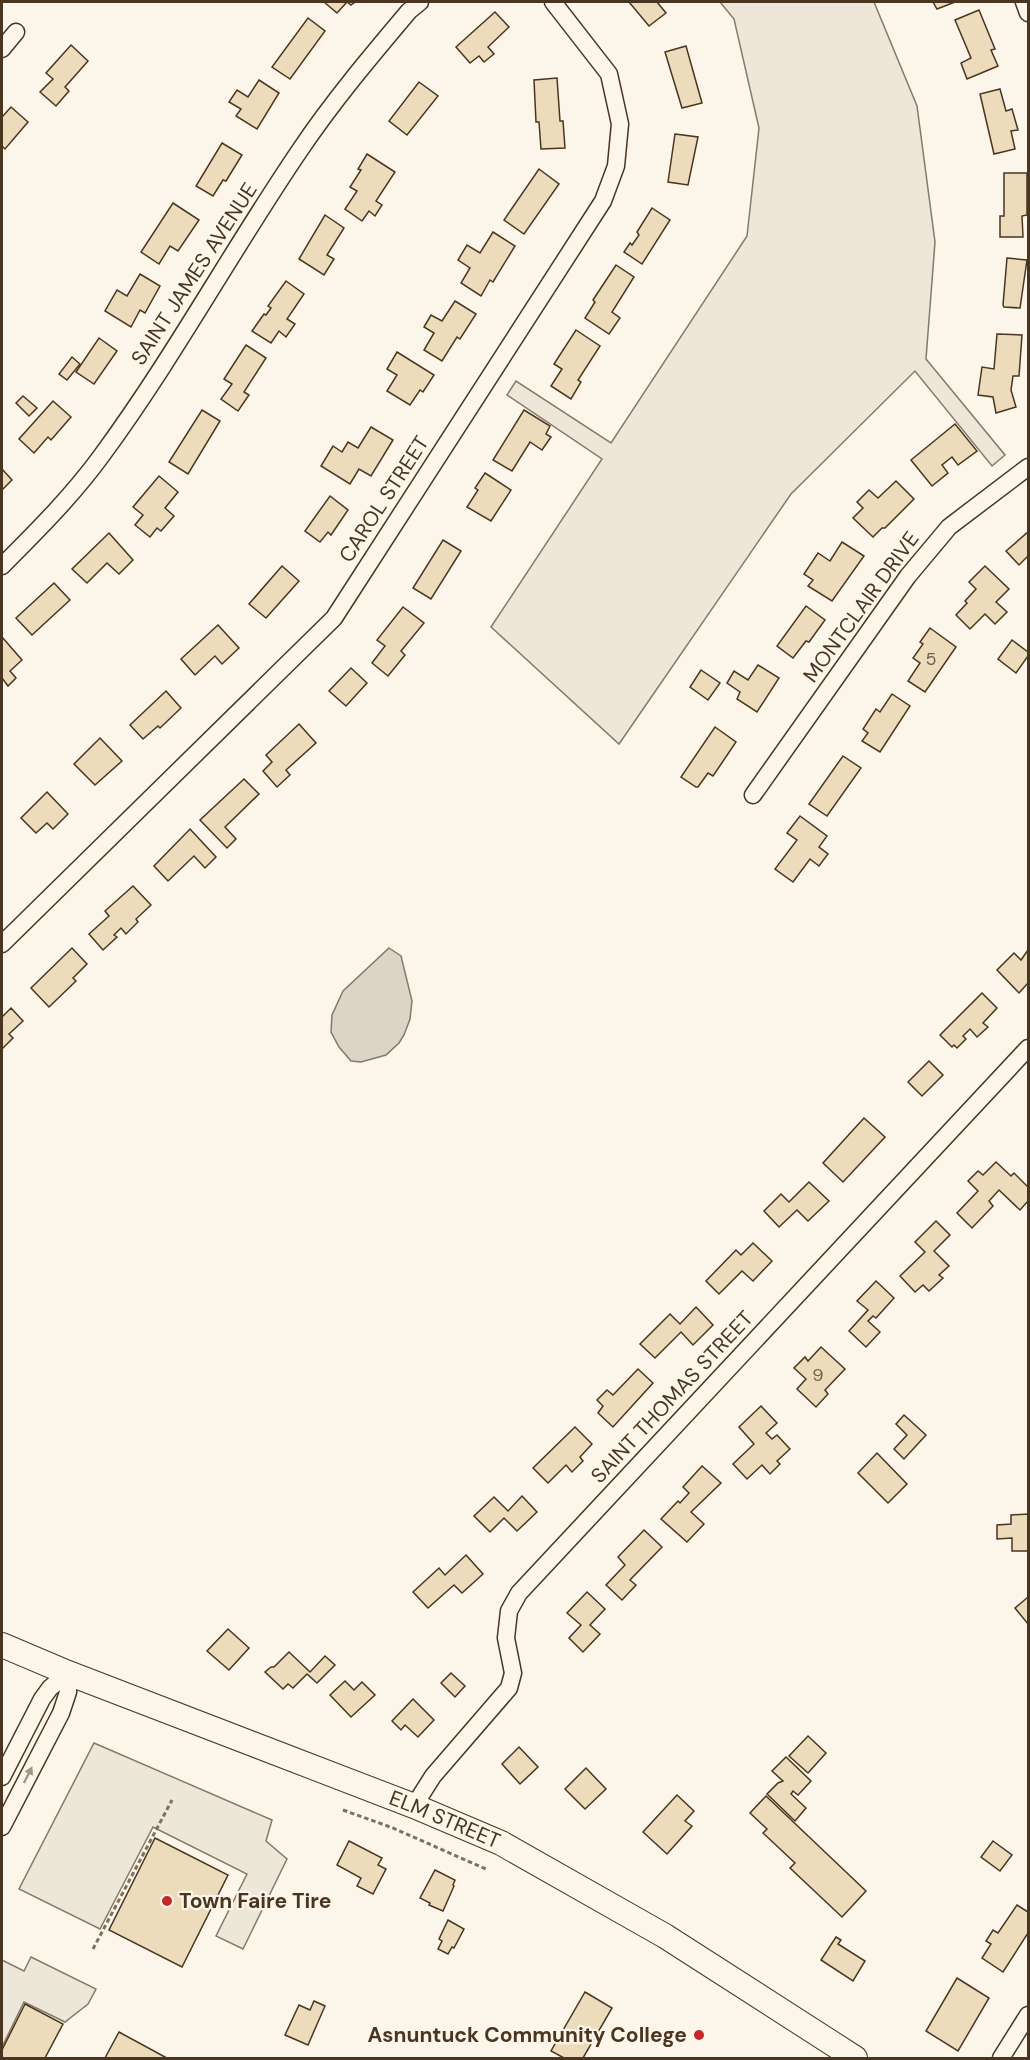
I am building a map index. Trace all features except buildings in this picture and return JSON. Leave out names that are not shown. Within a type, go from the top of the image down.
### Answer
[{"type":"main road","name":"ELM STREET","points":[[2,1645],[68,1673],[414,1806],[501,1843],[557,1873],[706,1961],[855,2058]]},
{"type":"street","name":"SAINT JAMES AVENUE","points":[[2,566],[44,525],[101,456],[300,151],[353,77],[409,11],[420,2]]},
{"type":"street","name":"CAROL STREET","points":[[2,944],[334,618],[603,201],[616,166],[620,124],[609,74],[553,2]]},
{"type":"street","points":[[1024,2],[1029,13]]},
{"type":"street","points":[[2,49],[16,32]]},
{"type":"street","name":"MONTCLAIR DRIVE","points":[[753,795],[908,576],[949,527],[1029,467]]},
{"type":"street","name":"SAINT THOMAS STREET","points":[[414,1806],[434,1776],[509,1688],[513,1673],[506,1638],[508,1611],[519,1593],[1029,1048]]},
{"type":"street","points":[[2,1777],[42,1699],[50,1688],[68,1673]]},
{"type":"street","points":[[2,1827],[61,1713],[68,1692],[68,1673]]},
{"type":"street","points":[[1001,2058],[1029,2016]]},
{"type":"path","points":[[93,1949],[172,1800]]},
{"type":"path","points":[[343,1810],[393,1828],[488,1870]]},
{"type":"shaded area","points":[[720,2],[874,2],[917,106],[935,242],[926,359],[1005,455],[992,466],[915,371],[791,494],[619,744],[491,627],[602,459],[507,395],[516,381],[611,443],[747,236],[759,128],[734,19]]},
{"type":"shaded area","points":[[389,948],[401,956],[412,1001],[410,1019],[399,1043],[386,1055],[361,1062],[351,1061],[339,1047],[331,1032],[332,1015],[343,991]]},
{"type":"shaded area","points":[[94,1743],[272,1820],[266,1841],[287,1859],[243,1949],[216,1936],[247,1874],[153,1827],[100,1929],[19,1889]]},
{"type":"shaded area","points":[[31,1957],[96,1989],[88,2004],[65,2022],[24,2002],[2,2047],[2,1960],[24,1971]]},
{"type":"place","name":"Town Faire Tire","points":[[167,1901]]},
{"type":"place","name":"Asnuntuck Community College","points":[[699,2035]]}]
